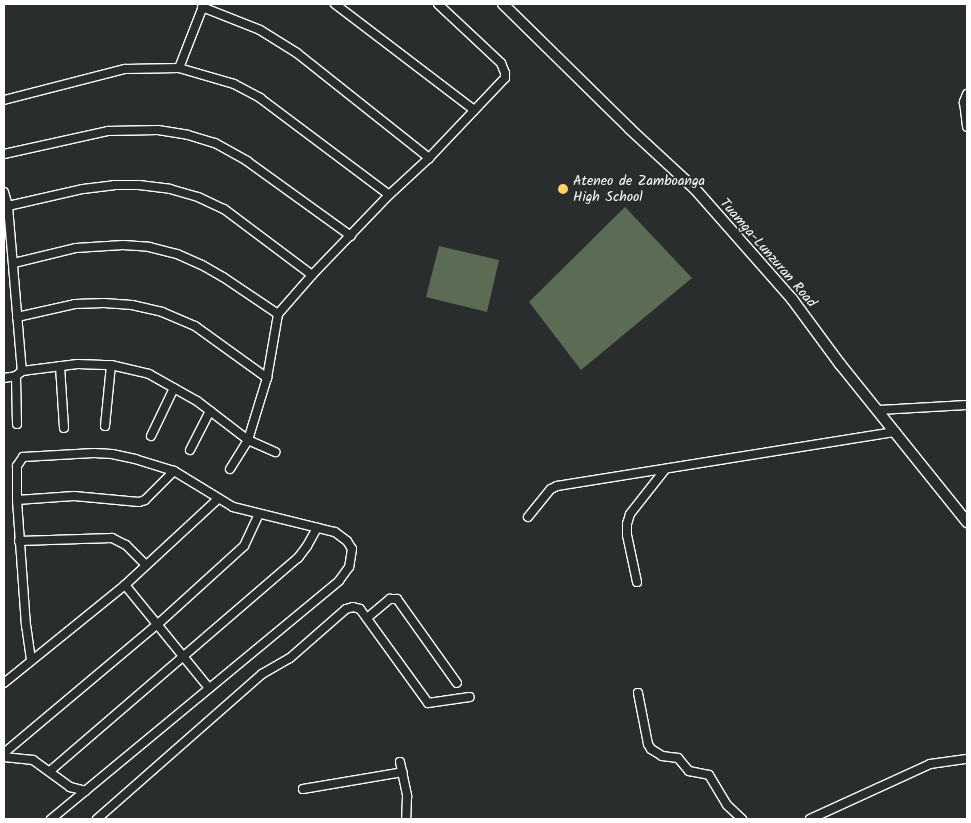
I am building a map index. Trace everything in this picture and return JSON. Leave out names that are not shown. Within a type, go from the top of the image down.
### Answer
[{"type":"street","points":[[335,4],[474,110]]},
{"type":"street","points":[[230,468],[248,440],[267,378],[278,314],[312,274],[389,195],[429,158],[505,78],[504,68],[438,4]]},
{"type":"street","name":"Tuamga-Lunzuran Road","points":[[503,4],[630,129],[695,189],[792,300],[840,364],[879,410],[967,522]]},
{"type":"street","points":[[180,68],[203,5],[260,30],[297,53],[429,158]]},
{"type":"street","points":[[4,100],[116,71],[180,68],[234,84],[260,98],[389,195]]},
{"type":"street","points":[[967,94],[964,102],[967,127]]},
{"type":"street","points":[[4,154],[108,132],[158,130],[188,135],[215,143],[247,161],[350,236]]},
{"type":"street","points":[[8,206],[83,189],[114,185],[139,185],[170,189],[198,197],[224,209],[312,274]]},
{"type":"street","points":[[4,192],[8,206],[14,263],[19,373],[17,424]]},
{"type":"street","points":[[14,263],[76,248],[123,245],[150,247],[177,254],[202,265],[278,314]]},
{"type":"street","points":[[17,317],[75,304],[104,303],[132,305],[162,312],[195,326],[267,378]]},
{"type":"street","points":[[4,378],[19,373],[60,366],[111,364],[149,374],[210,411],[248,440],[274,452]]},
{"type":"street","points":[[106,426],[111,364]]},
{"type":"street","points":[[60,366],[64,428]]},
{"type":"street","points":[[151,436],[174,388]]},
{"type":"street","points":[[879,410],[967,405]]},
{"type":"street","points":[[190,450],[210,411]]},
{"type":"street","points":[[528,516],[551,489],[558,486],[664,471],[896,432]]},
{"type":"street","points":[[31,660],[19,541],[17,500],[18,463],[23,457],[112,454],[174,471],[233,507],[335,532],[347,541],[352,549],[349,567],[339,581],[51,819]]},
{"type":"street","points":[[17,500],[74,496],[139,502],[145,500],[174,471]]},
{"type":"street","points":[[637,582],[627,535],[627,524],[630,514],[664,471]]},
{"type":"street","points":[[4,683],[125,585],[218,499]]},
{"type":"street","points":[[4,753],[158,624],[244,546],[259,514]]},
{"type":"street","points":[[50,771],[298,558],[317,528]]},
{"type":"street","points":[[19,541],[112,538],[126,545],[146,565]]},
{"type":"street","points":[[125,585],[210,688]]},
{"type":"street","points":[[367,618],[390,598],[397,599],[457,683]]},
{"type":"street","points":[[97,819],[262,674],[290,658],[346,609],[353,607],[360,609],[428,703],[470,697]]},
{"type":"street","points":[[638,693],[648,744],[651,748],[662,756],[678,758],[690,771],[706,773],[727,805],[742,819]]},
{"type":"street","points":[[4,757],[33,760],[70,788],[86,791]]},
{"type":"street","points":[[810,819],[930,764],[967,759]]},
{"type":"street","points":[[400,762],[407,796],[406,819]]},
{"type":"street","points":[[304,789],[403,772]]},
{"type":"green space","points":[[625,207],[692,278],[581,370],[529,302]]},
{"type":"green space","points":[[439,246],[499,260],[487,312],[426,297]]},
{"type":"place","name":"Ateneo de Zamboanga High School","points":[[563,189]]}]
